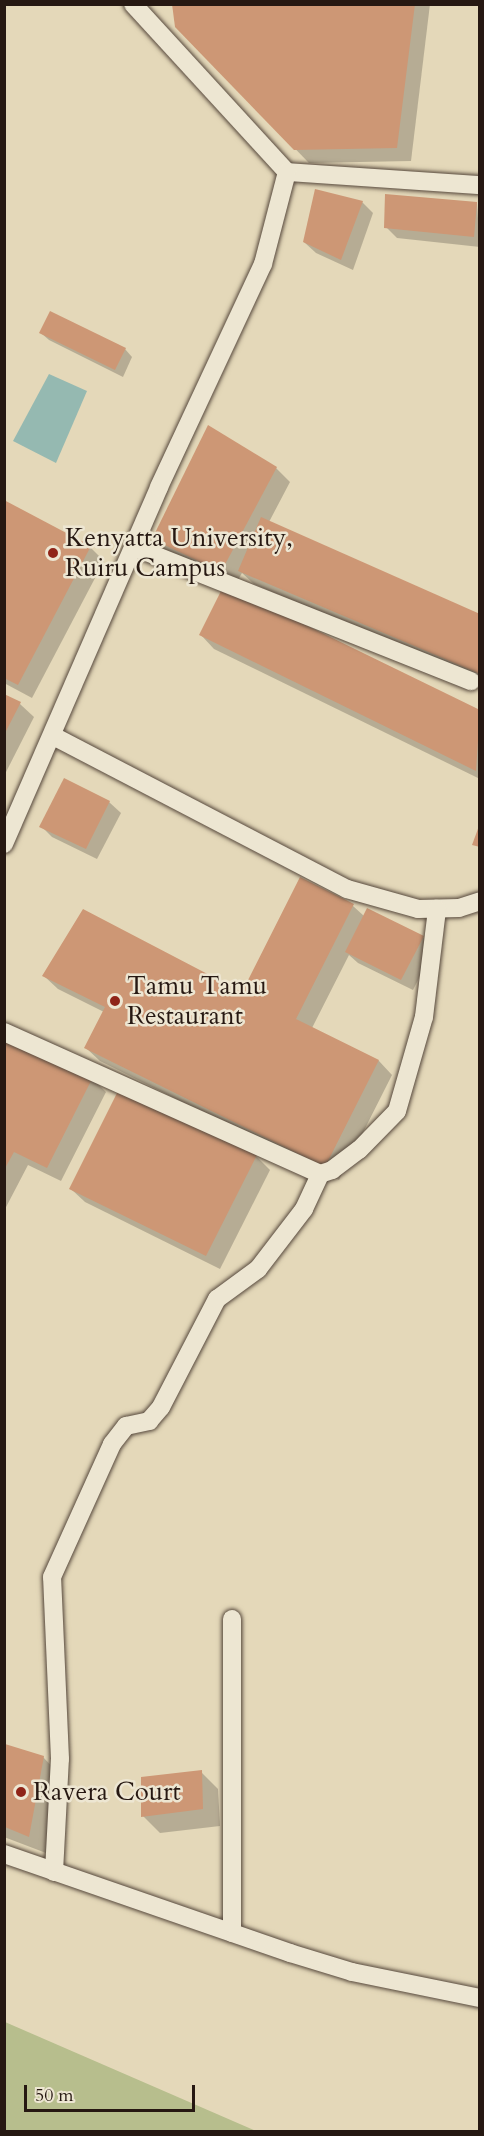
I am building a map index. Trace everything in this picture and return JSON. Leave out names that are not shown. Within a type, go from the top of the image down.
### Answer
[{"type":"street","points":[[133,4],[287,172],[480,185]]},
{"type":"street","points":[[4,844],[134,547],[263,264],[287,172]]},
{"type":"street","points":[[134,547],[471,681]]},
{"type":"street","points":[[53,736],[347,889],[417,909],[459,908],[480,901]]},
{"type":"street","points":[[4,1032],[320,1174],[332,1170],[359,1150],[397,1111],[424,1017],[437,909]]},
{"type":"street","points":[[54,1872],[60,1759],[52,1577],[112,1444],[126,1426],[149,1421],[161,1407],[218,1299],[258,1269],[304,1209],[320,1174]]},
{"type":"street","points":[[232,1618],[232,1933]]},
{"type":"street","points":[[4,1854],[352,1972],[480,1998]]},
{"type":"green space","points":[[5,2022],[256,2131],[5,2131]]},
{"type":"water","points":[[49,374],[87,391],[56,463],[13,441]]},
{"type":"building","points":[[172,4],[415,4],[397,148],[294,150],[175,27]]},
{"type":"building","points":[[315,189],[363,201],[341,260],[303,242]]},
{"type":"building","points":[[385,194],[477,202],[474,237],[384,228]]},
{"type":"building","points":[[50,311],[126,348],[115,370],[39,333]]},
{"type":"building","points":[[208,425],[277,467],[221,572],[152,539]]},
{"type":"building","points":[[4,500],[91,546],[18,685],[4,678]]},
{"type":"building","points":[[261,517],[480,614],[480,674],[238,571]]},
{"type":"building","points":[[224,585],[480,710],[476,771],[199,635]]},
{"type":"building","points":[[4,694],[21,702],[4,735]]},
{"type":"building","points":[[64,778],[110,801],[86,849],[39,827]]},
{"type":"building","points":[[480,827],[480,847],[472,845]]},
{"type":"building","points":[[300,877],[354,904],[296,1019],[379,1060],[325,1167],[84,1048],[105,1007],[42,976],[83,909],[242,992]]},
{"type":"building","points":[[367,908],[424,936],[401,980],[345,952]]},
{"type":"building","points":[[4,1033],[93,1077],[47,1168],[14,1152],[4,1170]]},
{"type":"building","points":[[120,1087],[257,1155],[206,1256],[69,1189]]},
{"type":"building","name":"Ravera Court","points":[[5,1744],[44,1756],[29,1837],[5,1827]]},
{"type":"building","points":[[202,1770],[203,1809],[141,1817],[141,1777]]},
{"type":"place","name":"Kenyatta University, Ruiru Campus","points":[[53,553]]},
{"type":"place","name":"Tamu Tamu Restaurant","points":[[115,1001]]},
{"type":"place","name":"Ravera Court","points":[[21,1792]]}]
